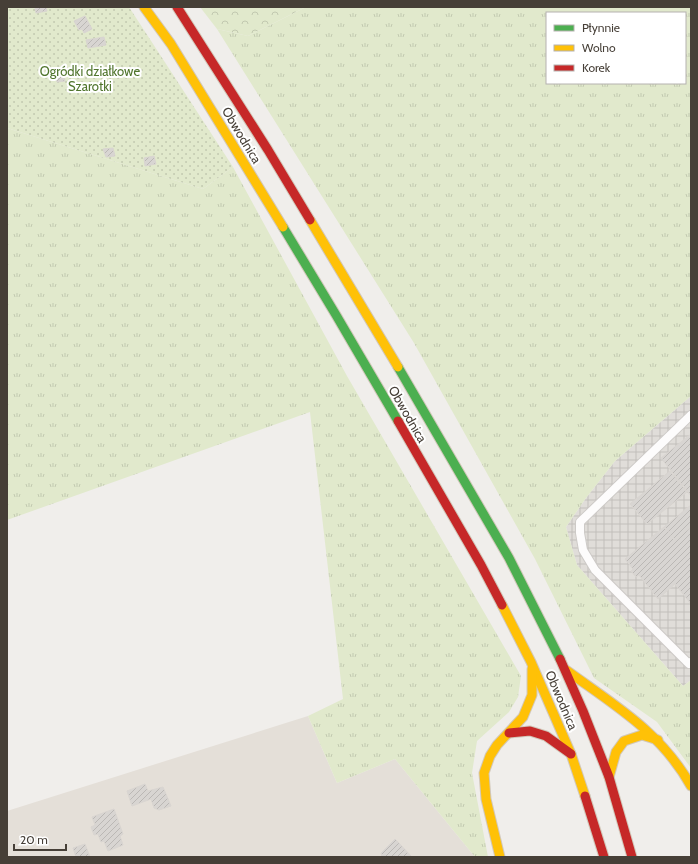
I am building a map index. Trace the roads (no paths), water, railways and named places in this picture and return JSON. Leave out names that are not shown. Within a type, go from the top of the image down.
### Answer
[{"type":"main road","name":"Obwodnica","points":[[144,7],[171,44],[336,314],[481,565],[531,662],[571,754],[604,857]]},
{"type":"main road","name":"Obwodnica","points":[[177,7],[268,150],[389,352],[509,558],[565,669],[609,777],[632,857]]},
{"type":"main road","points":[[500,857],[486,799],[484,773],[490,756],[497,745],[523,717],[532,695],[531,662]]},
{"type":"main road","points":[[565,669],[592,690],[629,715],[658,740],[676,760],[691,786]]},
{"type":"main road","points":[[509,733],[530,731],[546,736],[571,754]]},
{"type":"main road","points":[[609,777],[616,752],[624,742],[642,735],[658,740]]},
{"type":"lane","points":[[691,415],[580,522],[580,533],[583,550],[595,570],[689,664],[691,662]]},
{"type":"park label","name":"Ogródki działkowe Szarotki","points":[[90,78]]}]
